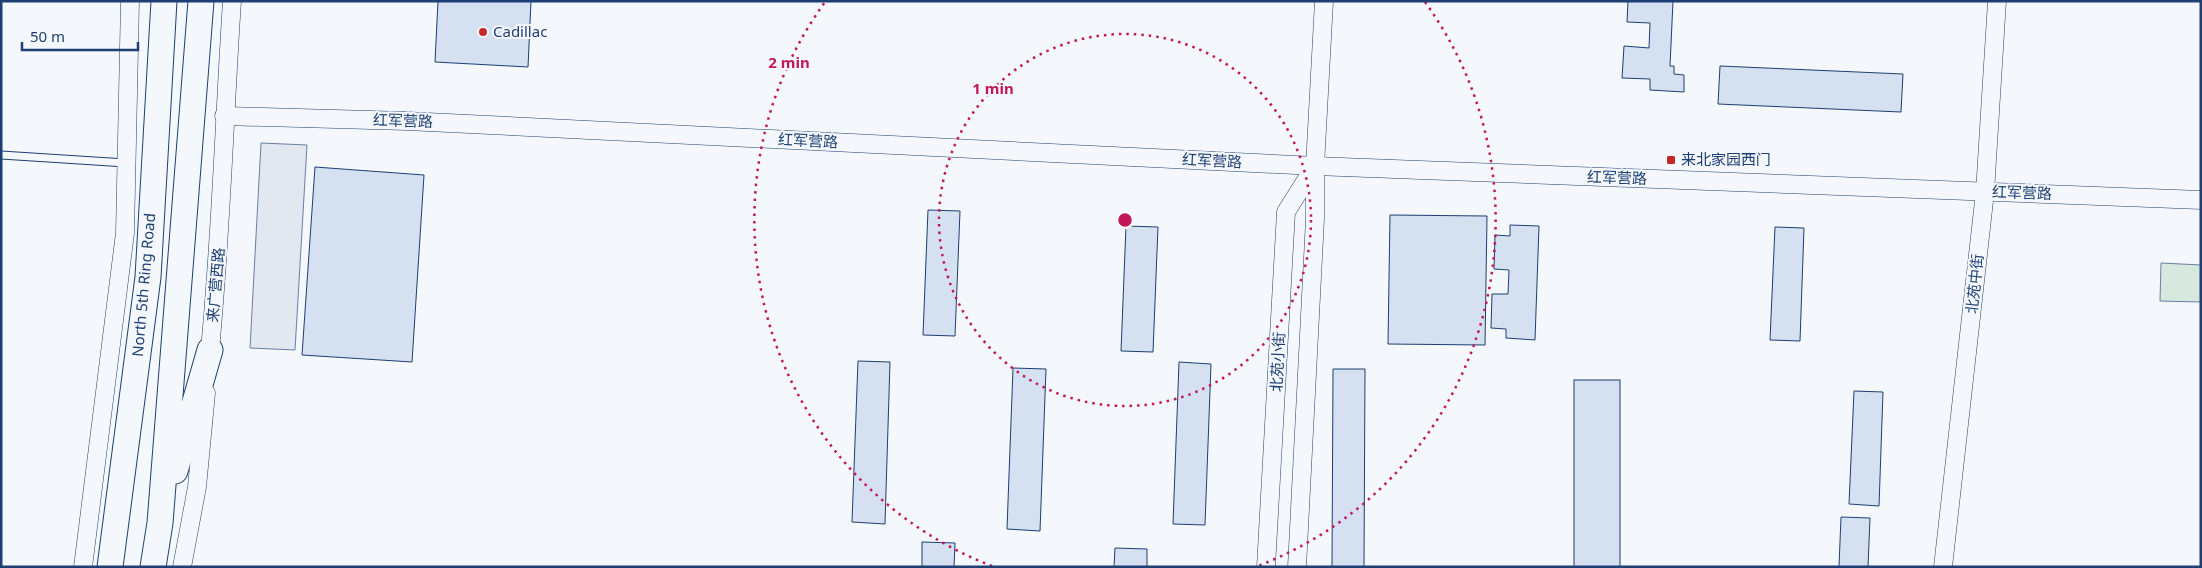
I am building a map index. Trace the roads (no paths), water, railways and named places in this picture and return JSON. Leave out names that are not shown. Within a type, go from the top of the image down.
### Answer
[{"type":"highway","name":"North 5th Ring Road","points":[[110,567],[148,277],[164,1]]},
{"type":"highway","points":[[153,567],[160,523],[201,1]]},
{"type":"highway","points":[[160,523],[210,350]]},
{"type":"street","points":[[83,567],[124,233],[130,1]]},
{"type":"street","name":"来广营西路","points":[[182,567],[197,487],[210,350],[219,244],[224,116],[232,1]]},
{"type":"street","name":"北苑小街","points":[[1297,567],[1324,1]]},
{"type":"street","name":"北苑中街","points":[[1943,567],[1985,192],[1997,1]]},
{"type":"street","name":"红军营路","points":[[224,116],[407,121],[1315,166],[2201,200]]},
{"type":"street","name":"北苑小街","points":[[1266,567],[1286,212],[1315,166]]},
{"type":"lane","points":[[1,155],[126,163]]},
{"type":"place","name":"Cadillac","points":[[483,32]]},
{"type":"place","name":"来北家园西门","points":[[1671,160]]}]
